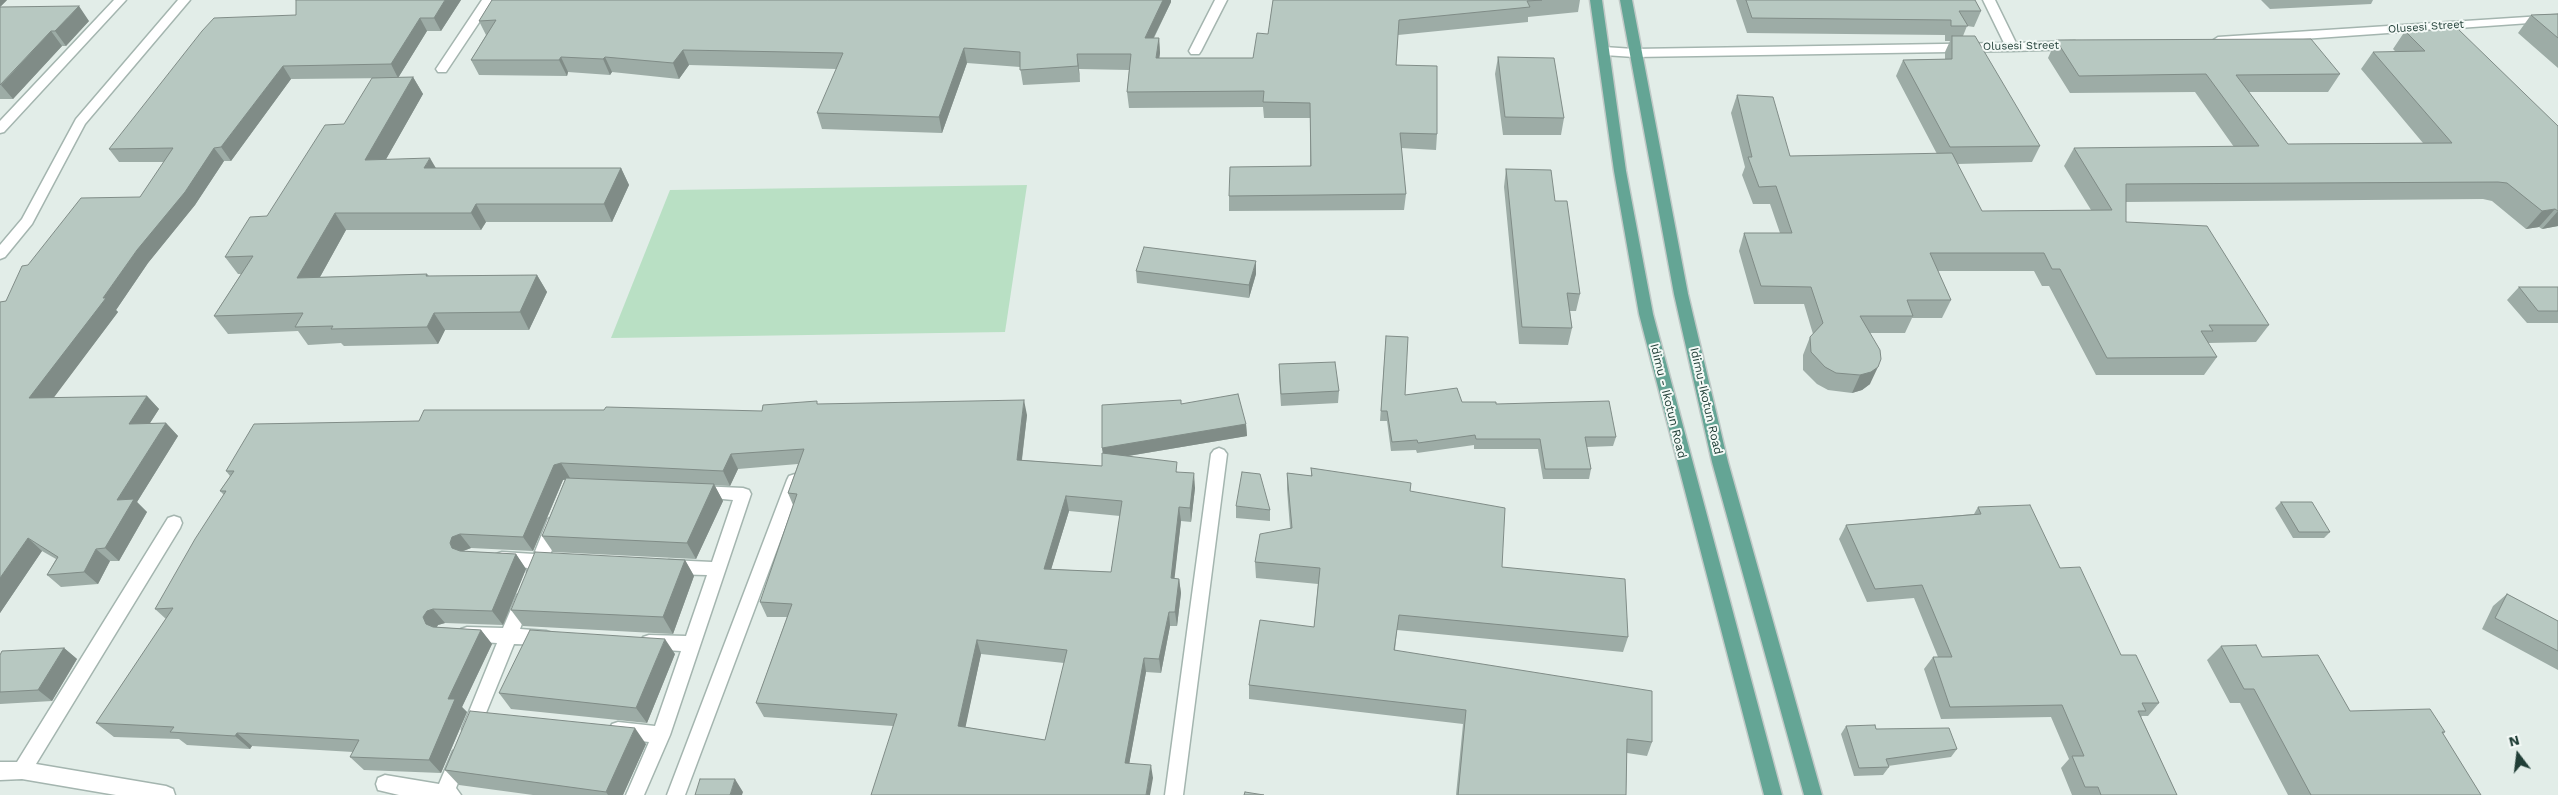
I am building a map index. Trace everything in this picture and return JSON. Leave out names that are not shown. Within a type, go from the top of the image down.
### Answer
[{"type":"main road","name":"Idimu - Ikotun Road","points":[[1596,0],[1620,170],[1646,314],[1773,795]]},
{"type":"main road","name":"Idimu-Ikotun Road","points":[[1626,0],[1634,53],[1681,294],[1720,462],[1812,795]]},
{"type":"street","points":[[0,129],[120,0]]},
{"type":"street","points":[[0,254],[27,221],[80,122],[184,0]]},
{"type":"street","points":[[442,69],[488,0]]},
{"type":"street","points":[[1195,51],[1221,0]]},
{"type":"street","points":[[1989,0],[2012,47]]},
{"type":"street","name":"Olusesi Street","points":[[2207,41],[2558,18]]},
{"type":"street","name":"Olusesi Street","points":[[1604,51],[1634,53],[2090,44]]},
{"type":"street","points":[[1174,795],[1219,454]]},
{"type":"street","points":[[676,795],[794,480]]},
{"type":"street","points":[[635,795],[661,735],[743,494],[685,491]]},
{"type":"street","points":[[385,784],[448,794],[508,636],[560,511]]},
{"type":"street","points":[[22,770],[174,523]]},
{"type":"street","points":[[490,558],[569,563]]},
{"type":"street","points":[[648,566],[718,569]]},
{"type":"street","points":[[454,633],[566,639]]},
{"type":"street","points":[[634,642],[692,644]]},
{"type":"street","points":[[477,715],[496,717]]},
{"type":"street","points":[[603,728],[661,735]]},
{"type":"street","points":[[0,771],[22,770],[166,795]]},
{"type":"green space","points":[[1027,185],[1005,332],[611,338],[670,190]]},
{"type":"building","points":[[296,0],[445,0],[434,18],[420,18],[391,64],[283,66],[221,147],[214,148],[185,192],[137,250],[103,298],[106,298],[29,398],[147,396],[129,424],[166,423],[117,500],[134,499],[105,548],[96,549],[84,572],[47,575],[58,557],[28,538],[0,578],[0,302],[6,301],[22,266],[28,265],[81,198],[140,197],[173,148],[109,149],[214,18],[296,15]]},
{"type":"building","points":[[492,0],[1163,0],[1145,38],[1159,38],[1156,58],[1253,58],[1257,33],[1268,34],[1273,0],[1542,0],[1527,1],[1530,7],[1399,20],[1396,65],[1437,66],[1437,134],[1400,133],[1406,194],[1229,196],[1230,167],[1311,166],[1310,103],[1263,102],[1264,91],[1127,92],[1131,54],[1077,54],[1078,66],[1020,70],[1020,52],[964,48],[939,117],[817,113],[843,53],[683,50],[673,63],[605,57],[603,59],[561,57],[559,60],[471,60],[496,20],[479,21]]},
{"type":"building","points":[[1746,0],[1975,0],[1981,11],[1959,11],[1968,26],[1951,26],[1951,20],[1752,18]]},
{"type":"building","points":[[79,6],[55,31],[51,31],[0,85],[0,7]]},
{"type":"building","points":[[2558,14],[2558,38],[2531,15]]},
{"type":"building","points":[[2458,29],[2558,126],[2558,211],[2555,209],[2542,211],[2507,183],[2498,182],[2126,184],[2126,222],[2207,226],[2269,325],[2209,325],[2213,331],[2201,331],[2217,357],[2107,358],[2060,269],[2052,269],[2044,253],[1930,253],[1951,300],[1907,300],[1913,316],[1860,316],[1880,350],[1881,359],[1878,367],[1871,372],[1860,375],[1836,373],[1825,367],[1811,352],[1810,337],[1823,323],[1811,287],[1761,286],[1744,233],[1792,233],[1776,186],[1759,187],[1748,157],[1752,157],[1737,95],[1773,97],[1790,156],[1952,153],[1982,211],[2112,210],[2074,148],[2259,146],[2206,74],[2079,76],[2056,40],[2311,39],[2340,74],[2236,75],[2288,144],[2452,143],[2373,52],[2425,51],[2405,31]]},
{"type":"building","points":[[1952,36],[1975,36],[2040,146],[1950,147],[1903,60],[1952,59]]},
{"type":"building","points":[[1498,57],[1554,58],[1564,118],[1505,117]]},
{"type":"building","points":[[413,77],[365,160],[430,158],[424,168],[621,168],[604,204],[476,204],[471,213],[335,213],[297,278],[427,274],[426,276],[537,275],[520,312],[434,313],[427,327],[331,329],[333,326],[295,327],[303,313],[214,316],[253,256],[225,257],[250,217],[267,216],[325,125],[344,124],[372,78]]},
{"type":"building","points":[[1506,169],[1551,170],[1555,201],[1567,201],[1580,294],[1567,293],[1572,328],[1522,327]]},
{"type":"building","points":[[1144,247],[1256,261],[1249,285],[1136,271]]},
{"type":"building","points":[[2519,287],[2558,287],[2558,311],[2538,311]]},
{"type":"building","points":[[1386,336],[1408,337],[1405,395],[1457,388],[1462,402],[1496,402],[1496,404],[1609,401],[1616,437],[1585,437],[1591,469],[1545,469],[1540,439],[1476,439],[1475,435],[1418,443],[1417,440],[1392,442],[1387,411],[1381,411]]},
{"type":"building","points":[[1335,362],[1339,391],[1281,394],[1279,364]]},
{"type":"building","points":[[1238,394],[1246,424],[1102,448],[1102,405],[1181,400],[1181,404]]},
{"type":"building","points":[[1024,400],[1017,460],[1102,466],[1102,453],[1177,462],[1176,472],[1194,473],[1190,508],[1179,507],[1171,578],[1179,579],[1175,612],[1169,612],[1159,659],[1144,658],[1125,763],[1151,765],[1146,795],[871,795],[897,714],[756,703],[792,604],[760,602],[797,494],[788,493],[804,449],[731,454],[723,471],[561,463],[554,465],[523,537],[460,534],[452,537],[450,543],[452,548],[460,551],[516,554],[492,611],[433,609],[427,611],[423,617],[426,624],[433,627],[481,630],[448,699],[455,699],[429,760],[350,757],[359,740],[237,733],[235,736],[170,732],[174,727],[96,723],[173,608],[155,609],[195,539],[226,491],[220,491],[234,471],[226,471],[254,424],[419,421],[424,410],[604,410],[606,407],[762,411],[763,405],[817,401],[817,404]],"holes":[[[1066,496],[1122,501],[1111,572],[1044,569]],[[977,640],[1067,650],[1045,740],[958,726]]]},
{"type":"building","points":[[1311,468],[1411,483],[1410,491],[1505,508],[1502,567],[1625,579],[1628,637],[1399,615],[1394,650],[1652,691],[1652,742],[1627,739],[1626,795],[1458,795],[1466,710],[1249,685],[1260,620],[1314,627],[1320,568],[1255,562],[1260,534],[1292,528],[1287,473],[1312,476]]},
{"type":"building","points":[[1242,472],[1260,474],[1270,510],[1236,506]]},
{"type":"building","points":[[566,478],[714,484],[687,543],[542,536]]},
{"type":"building","points":[[2281,502],[2312,502],[2330,532],[2299,532]]},
{"type":"building","points":[[2030,505],[2060,568],[2080,567],[2121,655],[2136,655],[2159,703],[2142,703],[2146,711],[2138,711],[2177,795],[2101,795],[2098,787],[2085,787],[2072,756],[2084,756],[2062,705],[1950,707],[1933,657],[1952,657],[1922,585],[1875,589],[1846,525],[1981,514],[1978,507]]},
{"type":"building","points":[[535,552],[685,560],[663,617],[511,610]]},
{"type":"building","points":[[2507,594],[2558,621],[2558,651],[2495,618]]},
{"type":"building","points":[[530,630],[665,639],[636,708],[499,693]]},
{"type":"building","points":[[2256,645],[2262,657],[2318,655],[2350,711],[2430,709],[2481,795],[2311,795],[2254,689],[2244,689],[2221,646]]},
{"type":"building","points":[[64,648],[38,690],[0,692],[0,655],[2,651]]},
{"type":"building","points":[[470,711],[635,728],[606,792],[445,770]]},
{"type":"building","points":[[1875,725],[1876,729],[1949,728],[1957,749],[1886,759],[1889,767],[1859,768],[1846,726]]},
{"type":"building","points":[[700,779],[735,779],[730,795],[695,795]]},
{"type":"building","points":[[1245,792],[1264,795],[1244,795]]}]
